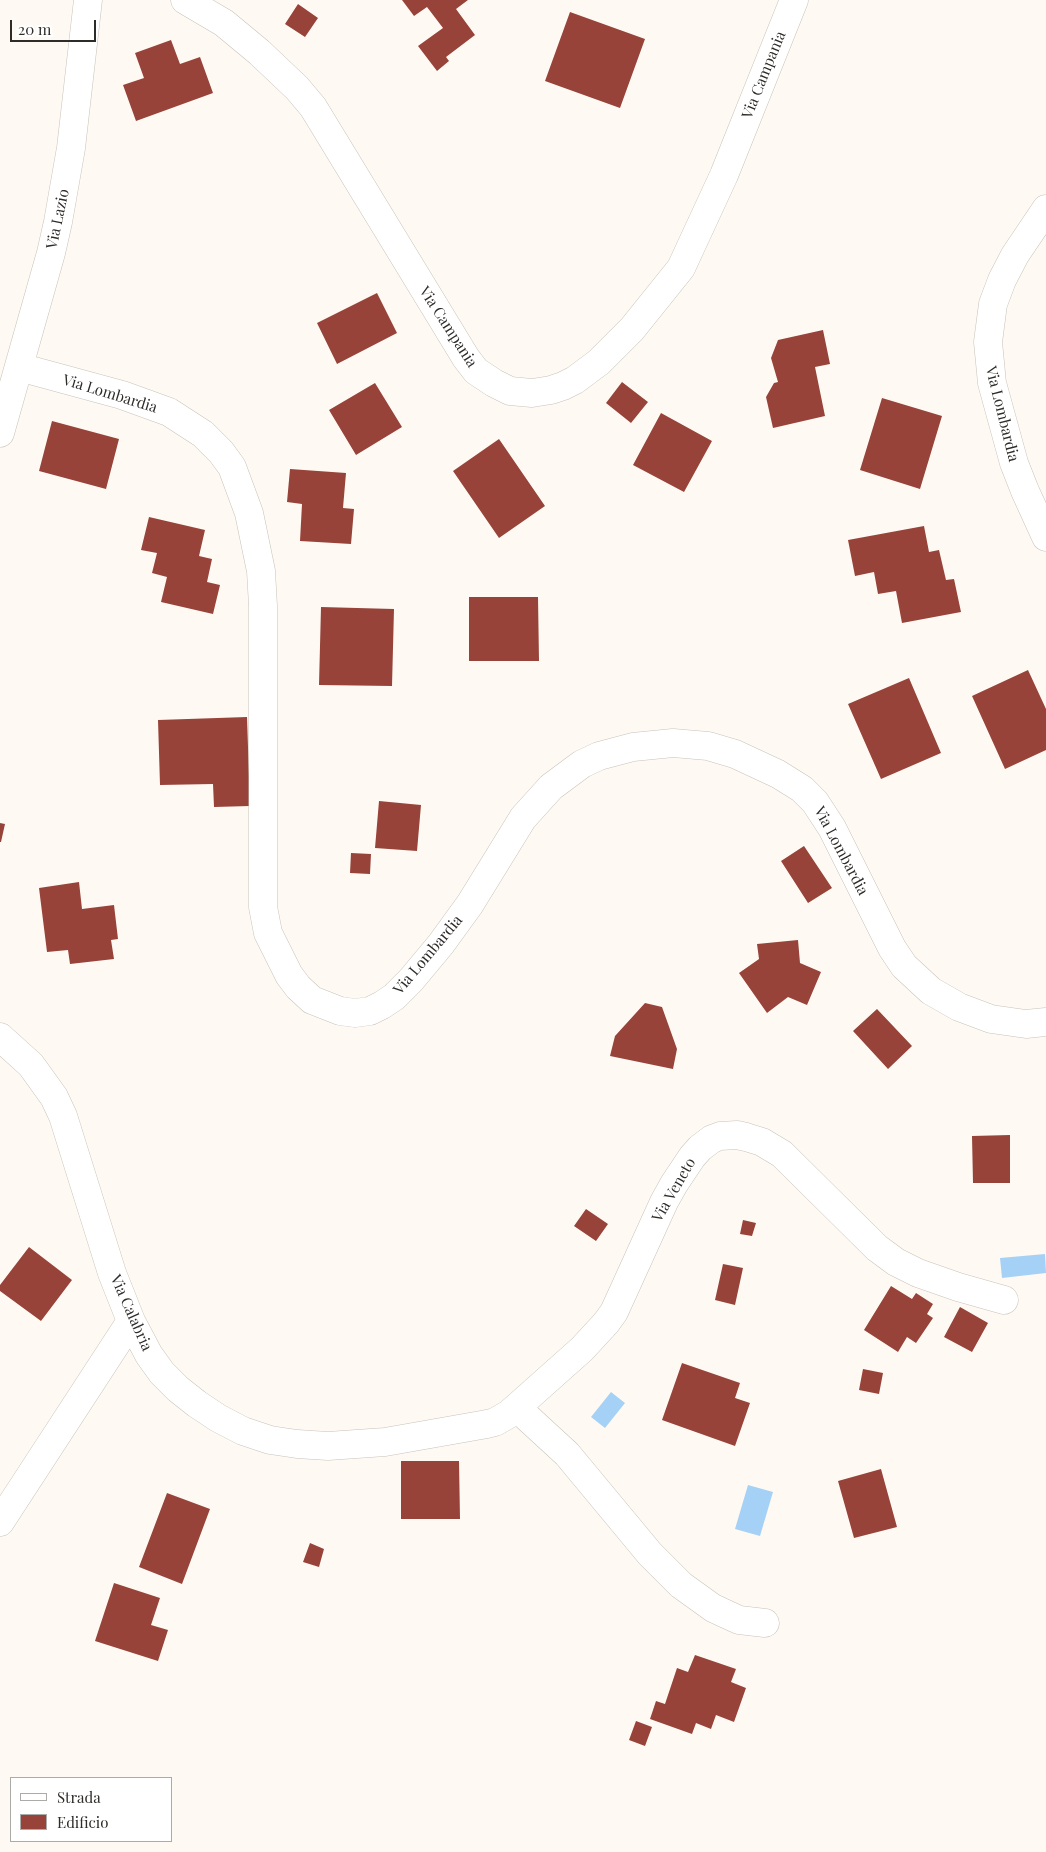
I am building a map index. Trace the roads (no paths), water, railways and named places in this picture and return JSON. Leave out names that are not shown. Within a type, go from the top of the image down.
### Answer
[{"type":"street","name":"Via Lazio","points":[[0,433],[51,253],[65,187],[77,107],[88,0]]},
{"type":"street","name":"Via Campania","points":[[185,0],[234,31],[287,78],[313,107],[466,358],[476,371],[494,384],[510,391],[532,393],[563,386],[587,372],[599,362],[632,329],[681,268],[724,175],[794,0]]},
{"type":"street","name":"Via Lombardia","points":[[1046,209],[1015,255],[1002,280],[991,310],[988,342],[992,383],[1014,463],[1024,491],[1046,537]]},
{"type":"street","name":"Via Lombardia","points":[[19,367],[122,395],[169,412],[203,434],[221,452],[232,468],[249,513],[261,571],[263,606],[264,915],[268,933],[289,974],[298,987],[312,1000],[340,1011],[355,1012],[370,1011],[394,997],[441,944],[470,904],[523,818],[551,786],[582,764],[599,756],[633,747],[679,743],[708,746],[750,760],[791,781],[815,802],[832,828],[892,948],[904,966],[931,991],[959,1007],[991,1019],[1026,1024],[1046,1022]]},
{"type":"street","name":"Via Calabria","points":[[0,1037],[9,1043],[31,1065],[54,1097],[63,1116],[112,1273],[131,1321],[149,1355],[162,1373],[178,1389],[218,1418],[243,1431],[270,1440],[297,1444],[355,1445],[385,1442],[487,1424],[509,1413]]},
{"type":"street","name":"Via Veneto","points":[[509,1413],[582,1349],[606,1323],[614,1312],[674,1184],[700,1148],[712,1138],[720,1136],[737,1135],[746,1137],[762,1142],[782,1154],[877,1248],[896,1262],[918,1273],[1004,1300]]},
{"type":"street","points":[[0,1522],[131,1321]]},
{"type":"street","points":[[509,1413],[567,1454],[650,1554],[681,1585],[713,1608],[728,1615],[740,1620],[765,1623]]},
{"type":"water","points":[[1045,1254],[1046,1273],[1002,1278],[1000,1258]]},
{"type":"water","points":[[611,1392],[625,1403],[605,1428],[591,1417]]},
{"type":"water","points":[[748,1485],[773,1492],[760,1536],[735,1529]]}]
